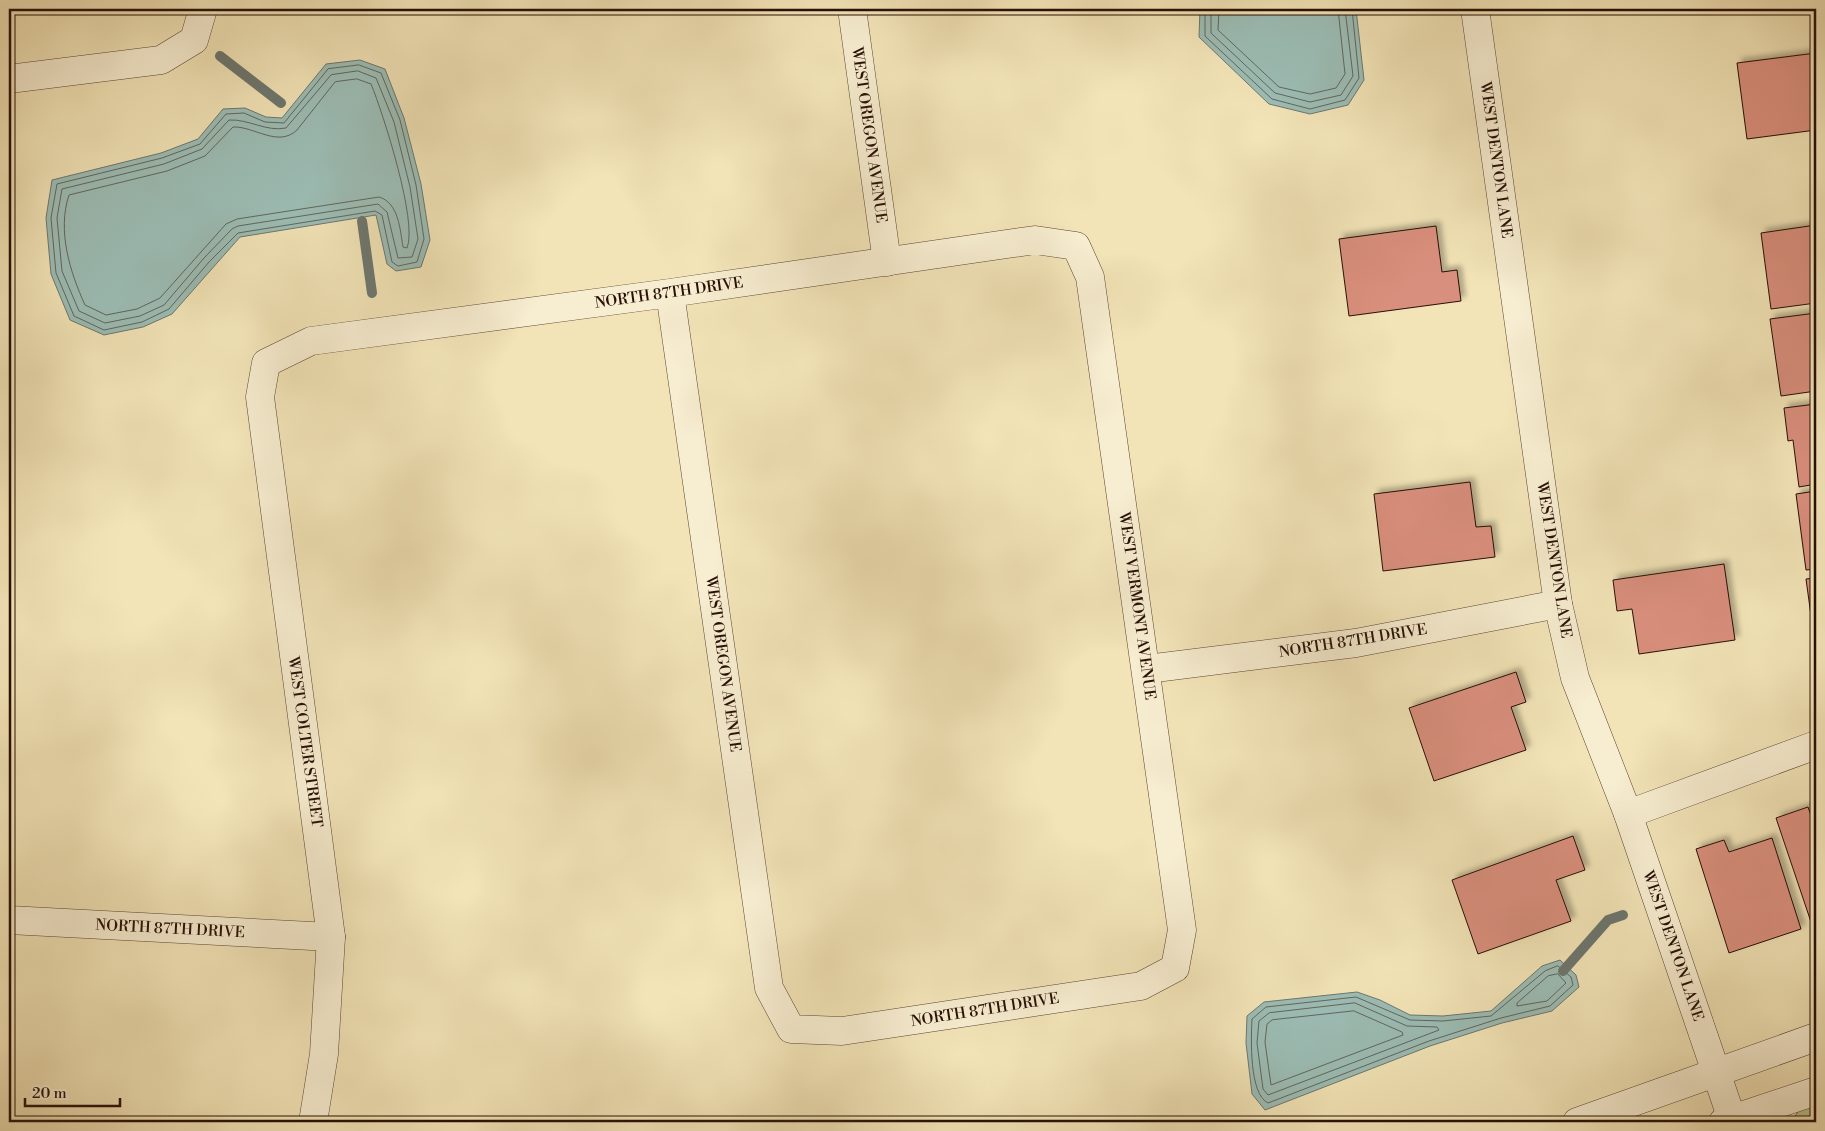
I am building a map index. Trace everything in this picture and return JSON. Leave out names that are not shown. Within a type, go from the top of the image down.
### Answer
[{"type":"street","points":[[9,79],[161,60],[194,40],[203,9]]},
{"type":"street","name":"WEST OREGON AVENUE","points":[[852,9],[887,262]]},
{"type":"street","name":"WEST DENTON LANE","points":[[1475,9],[1558,604],[1575,678],[1628,814],[1716,1072],[1729,1121]]},
{"type":"street","name":"NORTH 87TH DRIVE","points":[[266,363],[311,341],[670,293],[1035,240],[1076,246]]},
{"type":"street","name":"WEST VERMONT AVENUE","points":[[1076,246],[1090,277],[1182,930],[1175,968]]},
{"type":"street","name":"WEST OREGON AVENUE","points":[[670,293],[769,988],[791,1029]]},
{"type":"street","name":"WEST COLTER STREET","points":[[266,363],[260,397],[331,937],[324,1054],[313,1122]]},
{"type":"street","name":"NORTH 87TH DRIVE","points":[[1146,669],[1356,643],[1558,604]]},
{"type":"street","points":[[1628,814],[1816,745]]},
{"type":"street","name":"NORTH 87TH DRIVE","points":[[9,920],[331,937]]},
{"type":"street","name":"NORTH 87TH DRIVE","points":[[791,1029],[842,1031],[1141,986],[1175,968]]},
{"type":"street","points":[[1577,1122],[1816,1037]]},
{"type":"street","points":[[1729,1121],[1816,1091]]},
{"type":"green space","points":[[1816,1100],[1816,1122],[1791,1122],[1800,1109]]},
{"type":"water","points":[[1200,9],[1356,9],[1364,80],[1348,105],[1310,114],[1269,104],[1199,37]]},
{"type":"water","points":[[360,60],[385,69],[404,118],[421,184],[430,240],[421,267],[396,271],[387,264],[376,215],[240,237],[172,314],[143,327],[104,335],[70,320],[51,274],[46,218],[52,180],[161,153],[198,139],[223,109],[245,108],[266,117],[282,118],[326,64]]},
{"type":"water","points":[[1560,960],[1576,975],[1579,987],[1552,1011],[1502,1023],[1430,1046],[1265,1110],[1252,1094],[1246,1043],[1247,1016],[1264,1002],[1357,992],[1380,1000],[1410,1015],[1443,1016],[1491,1011],[1542,966]]},
{"type":"building","points":[[1816,53],[1816,130],[1747,139],[1737,63]]},
{"type":"building","points":[[1816,225],[1816,303],[1771,309],[1761,233]]},
{"type":"building","points":[[1436,226],[1442,272],[1457,270],[1461,301],[1349,316],[1339,239]]},
{"type":"building","points":[[1816,313],[1816,391],[1781,396],[1770,319]]},
{"type":"building","points":[[1816,404],[1816,484],[1799,487],[1793,440],[1788,441],[1784,408]]},
{"type":"building","points":[[1470,482],[1476,527],[1491,526],[1495,557],[1383,571],[1374,494]]},
{"type":"building","points":[[1816,491],[1816,569],[1806,570],[1796,494]]},
{"type":"building","points":[[1724,564],[1735,640],[1639,654],[1632,609],[1617,611],[1613,580]]},
{"type":"building","points":[[1816,578],[1816,652],[1806,579]]},
{"type":"building","points":[[1516,672],[1526,702],[1511,707],[1526,750],[1434,781],[1409,708]]},
{"type":"building","points":[[1808,807],[1813,821],[1816,819],[1816,924],[1812,925],[1776,818]]},
{"type":"building","points":[[1573,836],[1585,870],[1556,880],[1571,921],[1478,954],[1452,880]]},
{"type":"building","points":[[1772,838],[1801,929],[1729,953],[1696,849],[1724,840],[1729,852]]},
{"type":"waterway","points":[[220,56],[281,103]]},
{"type":"waterway","points":[[362,221],[372,293]]},
{"type":"waterway","points":[[1563,971],[1608,920],[1623,915]]}]
